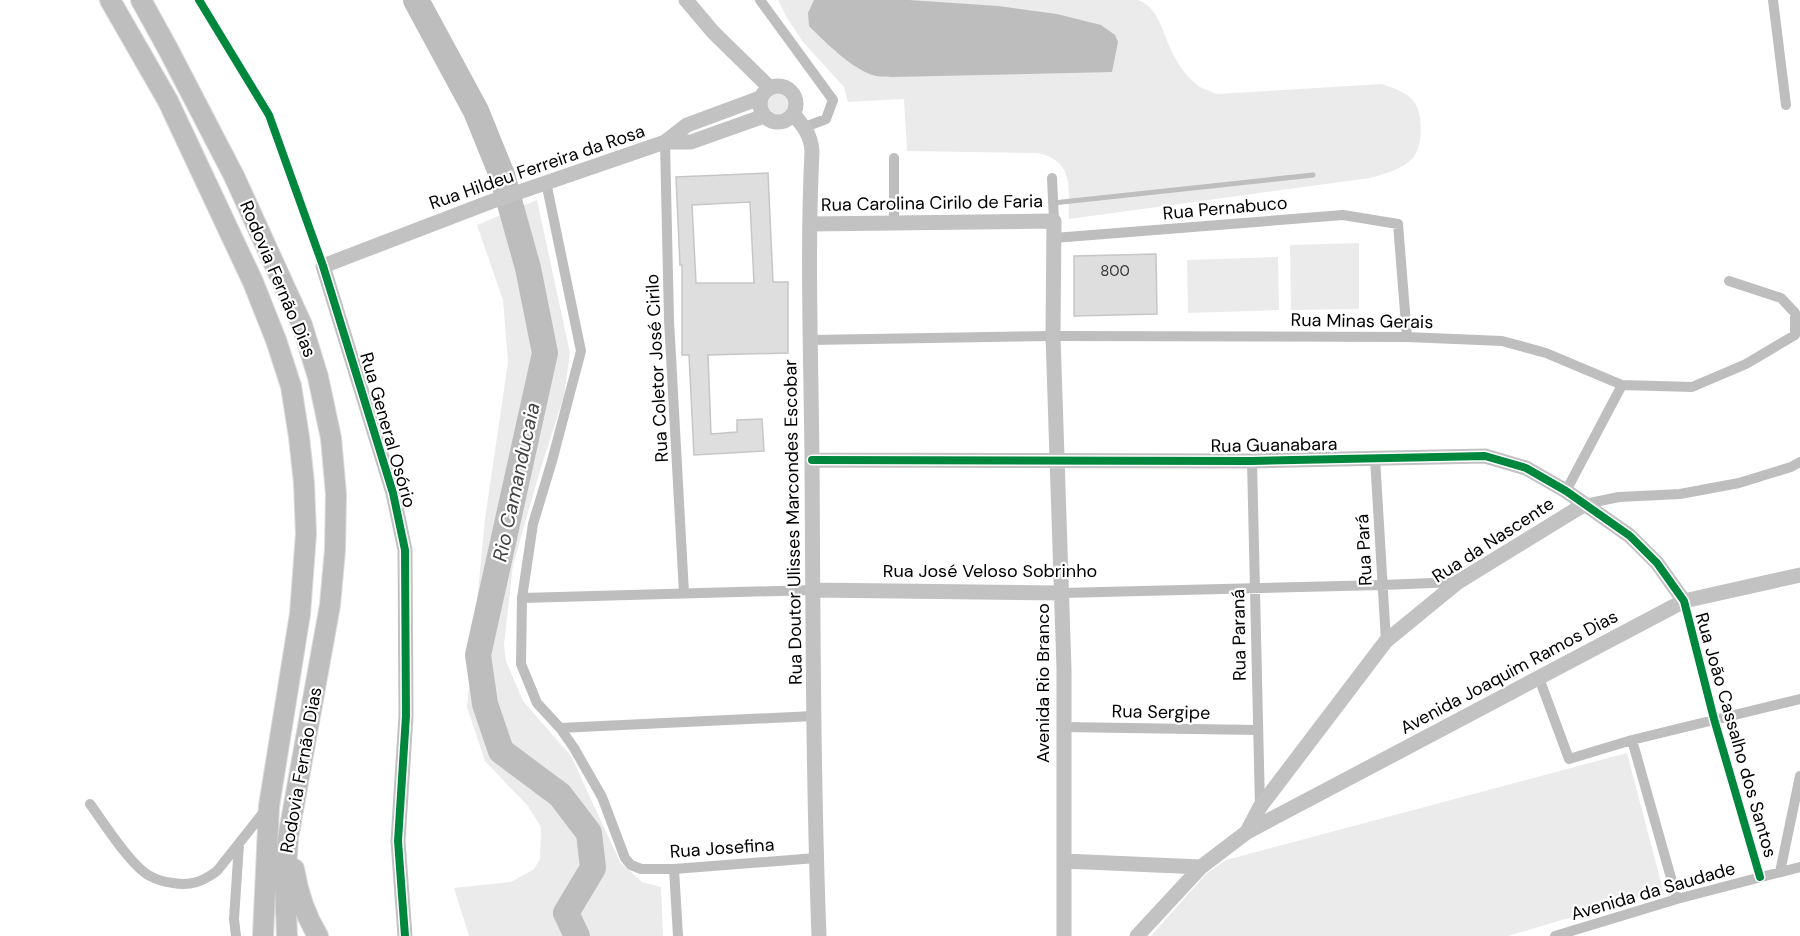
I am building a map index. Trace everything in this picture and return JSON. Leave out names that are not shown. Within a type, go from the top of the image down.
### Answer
[{"type":"highway","name":"Rodovia Fernão Dias","points":[[110,0],[168,101],[253,282],[291,386],[304,483],[306,534],[300,614],[268,806],[263,936]]},
{"type":"highway","name":"Rodovia Fernão Dias","points":[[141,0],[234,176],[302,325],[318,377],[331,438],[336,494],[335,550],[330,604],[288,838],[285,884],[287,936]]},
{"type":"highway","points":[[288,838],[298,891],[308,919],[318,936]]},
{"type":"street","name":"Rua General Osório","points":[[198,0],[269,115],[323,267],[393,493],[405,550],[406,716],[398,842],[405,936]]},
{"type":"street","points":[[686,0],[765,93]]},
{"type":"street","points":[[760,0],[833,100],[826,119],[805,127]]},
{"type":"street","points":[[1773,0],[1786,105]]},
{"type":"street","points":[[781,85],[791,91],[796,102],[793,114],[777,122],[764,116],[760,108],[765,93],[781,85]]},
{"type":"street","name":"Rua Hildeu Ferreira da Rosa","points":[[323,267],[490,202],[665,142],[687,125],[765,93]]},
{"type":"street","name":"Rua Doutor Ulisses Marcondes Escobar","points":[[793,114],[805,127],[812,141],[810,224],[814,716],[819,936]]},
{"type":"street","points":[[665,142],[691,142],[764,116]]},
{"type":"street","name":"Rua Coletor José Cirilo","points":[[665,142],[669,320],[684,592]]},
{"type":"street","points":[[894,158],[894,224]]},
{"type":"street","name":"Avenida Rio Branco","points":[[1052,178],[1056,461],[1062,593],[1064,936]]},
{"type":"street","points":[[546,182],[581,351],[533,524],[522,598],[521,664],[537,703],[560,728],[814,716]]},
{"type":"street","name":"Rua Pernabuco","points":[[1054,238],[1343,215],[1398,224],[1407,337]]},
{"type":"street","name":"Rua Carolina Cirilo de Faria","points":[[810,224],[1054,221]]},
{"type":"street","name":"Rua Minas Gerais","points":[[811,340],[1053,336],[1407,337],[1502,341],[1546,353],[1622,385],[1692,387],[1746,364],[1795,335],[1795,314],[1781,298],[1729,281]]},
{"type":"street","points":[[1566,491],[1622,385]]},
{"type":"street","name":"Rua Guanabara","points":[[812,460],[1252,461],[1485,456],[1526,468],[1566,491],[1630,536],[1657,563],[1684,601]]},
{"type":"street","name":"Rua Pará","points":[[1375,458],[1386,641]]},
{"type":"street","name":"Rua Paraná","points":[[1252,461],[1260,807]]},
{"type":"street","name":"Rua da Nascente","points":[[1137,936],[1201,867],[1247,832],[1260,807],[1386,641],[1458,582],[1585,504],[1620,497],[1680,494],[1739,483],[1800,462]]},
{"type":"street","name":"Avenida Joaquim Ramos Dias","points":[[1247,832],[1684,601],[1800,575]]},
{"type":"street","name":"Rua José Veloso Sobrinho","points":[[522,598],[813,590],[1062,593],[1458,582]]},
{"type":"street","name":"Rua João Cassalho dos Santos","points":[[1684,601],[1714,719],[1760,877]]},
{"type":"street","points":[[1539,678],[1569,759],[1632,740],[1800,699]]},
{"type":"street","name":"Rua Sergipe","points":[[1063,727],[1258,730]]},
{"type":"street","name":"Rua Josefina","points":[[560,728],[602,797],[625,858],[631,865],[641,869],[674,869],[816,858]]},
{"type":"street","points":[[1632,740],[1677,899]]},
{"type":"street","points":[[1780,872],[1800,776]]},
{"type":"street","points":[[90,804],[136,864],[149,876],[186,885],[206,879],[217,871],[268,806]]},
{"type":"street","points":[[236,936],[234,919],[239,843]]},
{"type":"street","points":[[1064,861],[1201,867]]},
{"type":"street","name":"Avenida da Saudade","points":[[1555,936],[1677,899],[1800,867]]},
{"type":"street","points":[[674,869],[678,936]]},
{"type":"lane","points":[[1053,203],[1313,175]]},
{"type":"shaded area","points":[[778,0],[1138,0],[1151,9],[1156,16],[1178,62],[1200,87],[1217,94],[1382,84],[1404,93],[1415,103],[1421,123],[1419,146],[1413,158],[1404,165],[1370,178],[1069,219],[1067,177],[1064,169],[1050,157],[1038,153],[907,151],[904,99],[848,102],[844,87],[803,42]]},
{"type":"shaded area","points":[[814,0],[909,0],[998,6],[1057,14],[1101,25],[1115,35],[1118,42],[1112,72],[878,76],[867,73],[849,62],[809,26],[808,13]]},
{"type":"shaded area","points":[[778,91],[787,94],[790,103],[787,112],[778,115],[769,112],[766,103],[769,94]]},
{"type":"shaded area","points":[[537,200],[570,353],[564,396],[513,565],[504,645],[506,661],[523,701],[571,756],[620,862],[642,882],[661,887],[663,936],[469,936],[454,888],[511,882],[534,869],[540,859],[541,827],[528,806],[485,761],[467,707],[485,519],[508,362],[503,300],[477,225]]},
{"type":"shaded area","points":[[1359,243],[1359,309],[1291,310],[1290,245]]},
{"type":"shaded area","points":[[1278,257],[1279,310],[1188,313],[1187,260]]},
{"type":"shaded area","points":[[1627,753],[1663,890],[1508,936],[1151,936],[1206,874],[1226,860]]},
{"type":"building","points":[[768,173],[773,282],[788,282],[788,353],[708,355],[711,434],[737,432],[737,420],[762,419],[764,451],[694,455],[689,355],[682,355],[682,265],[680,265],[676,177]],"holes":[[[750,202],[754,283],[696,283],[692,205]]]},
{"type":"building","points":[[1156,254],[1157,314],[1074,316],[1074,256]]},
{"type":"waterway","name":"Rio Camanducaia","points":[[416,0],[476,111],[502,175],[528,268],[545,353],[478,655],[485,704],[501,751],[560,795],[589,833],[593,868],[566,913],[577,936]]},
{"type":"cycle path","points":[[199,0],[269,115],[323,266],[393,493],[405,550],[406,716],[398,841],[405,936]]},
{"type":"cycle path","points":[[812,460],[1252,461],[1485,456],[1526,468],[1566,491],[1630,536],[1657,563],[1684,601],[1714,719],[1760,877]]}]
